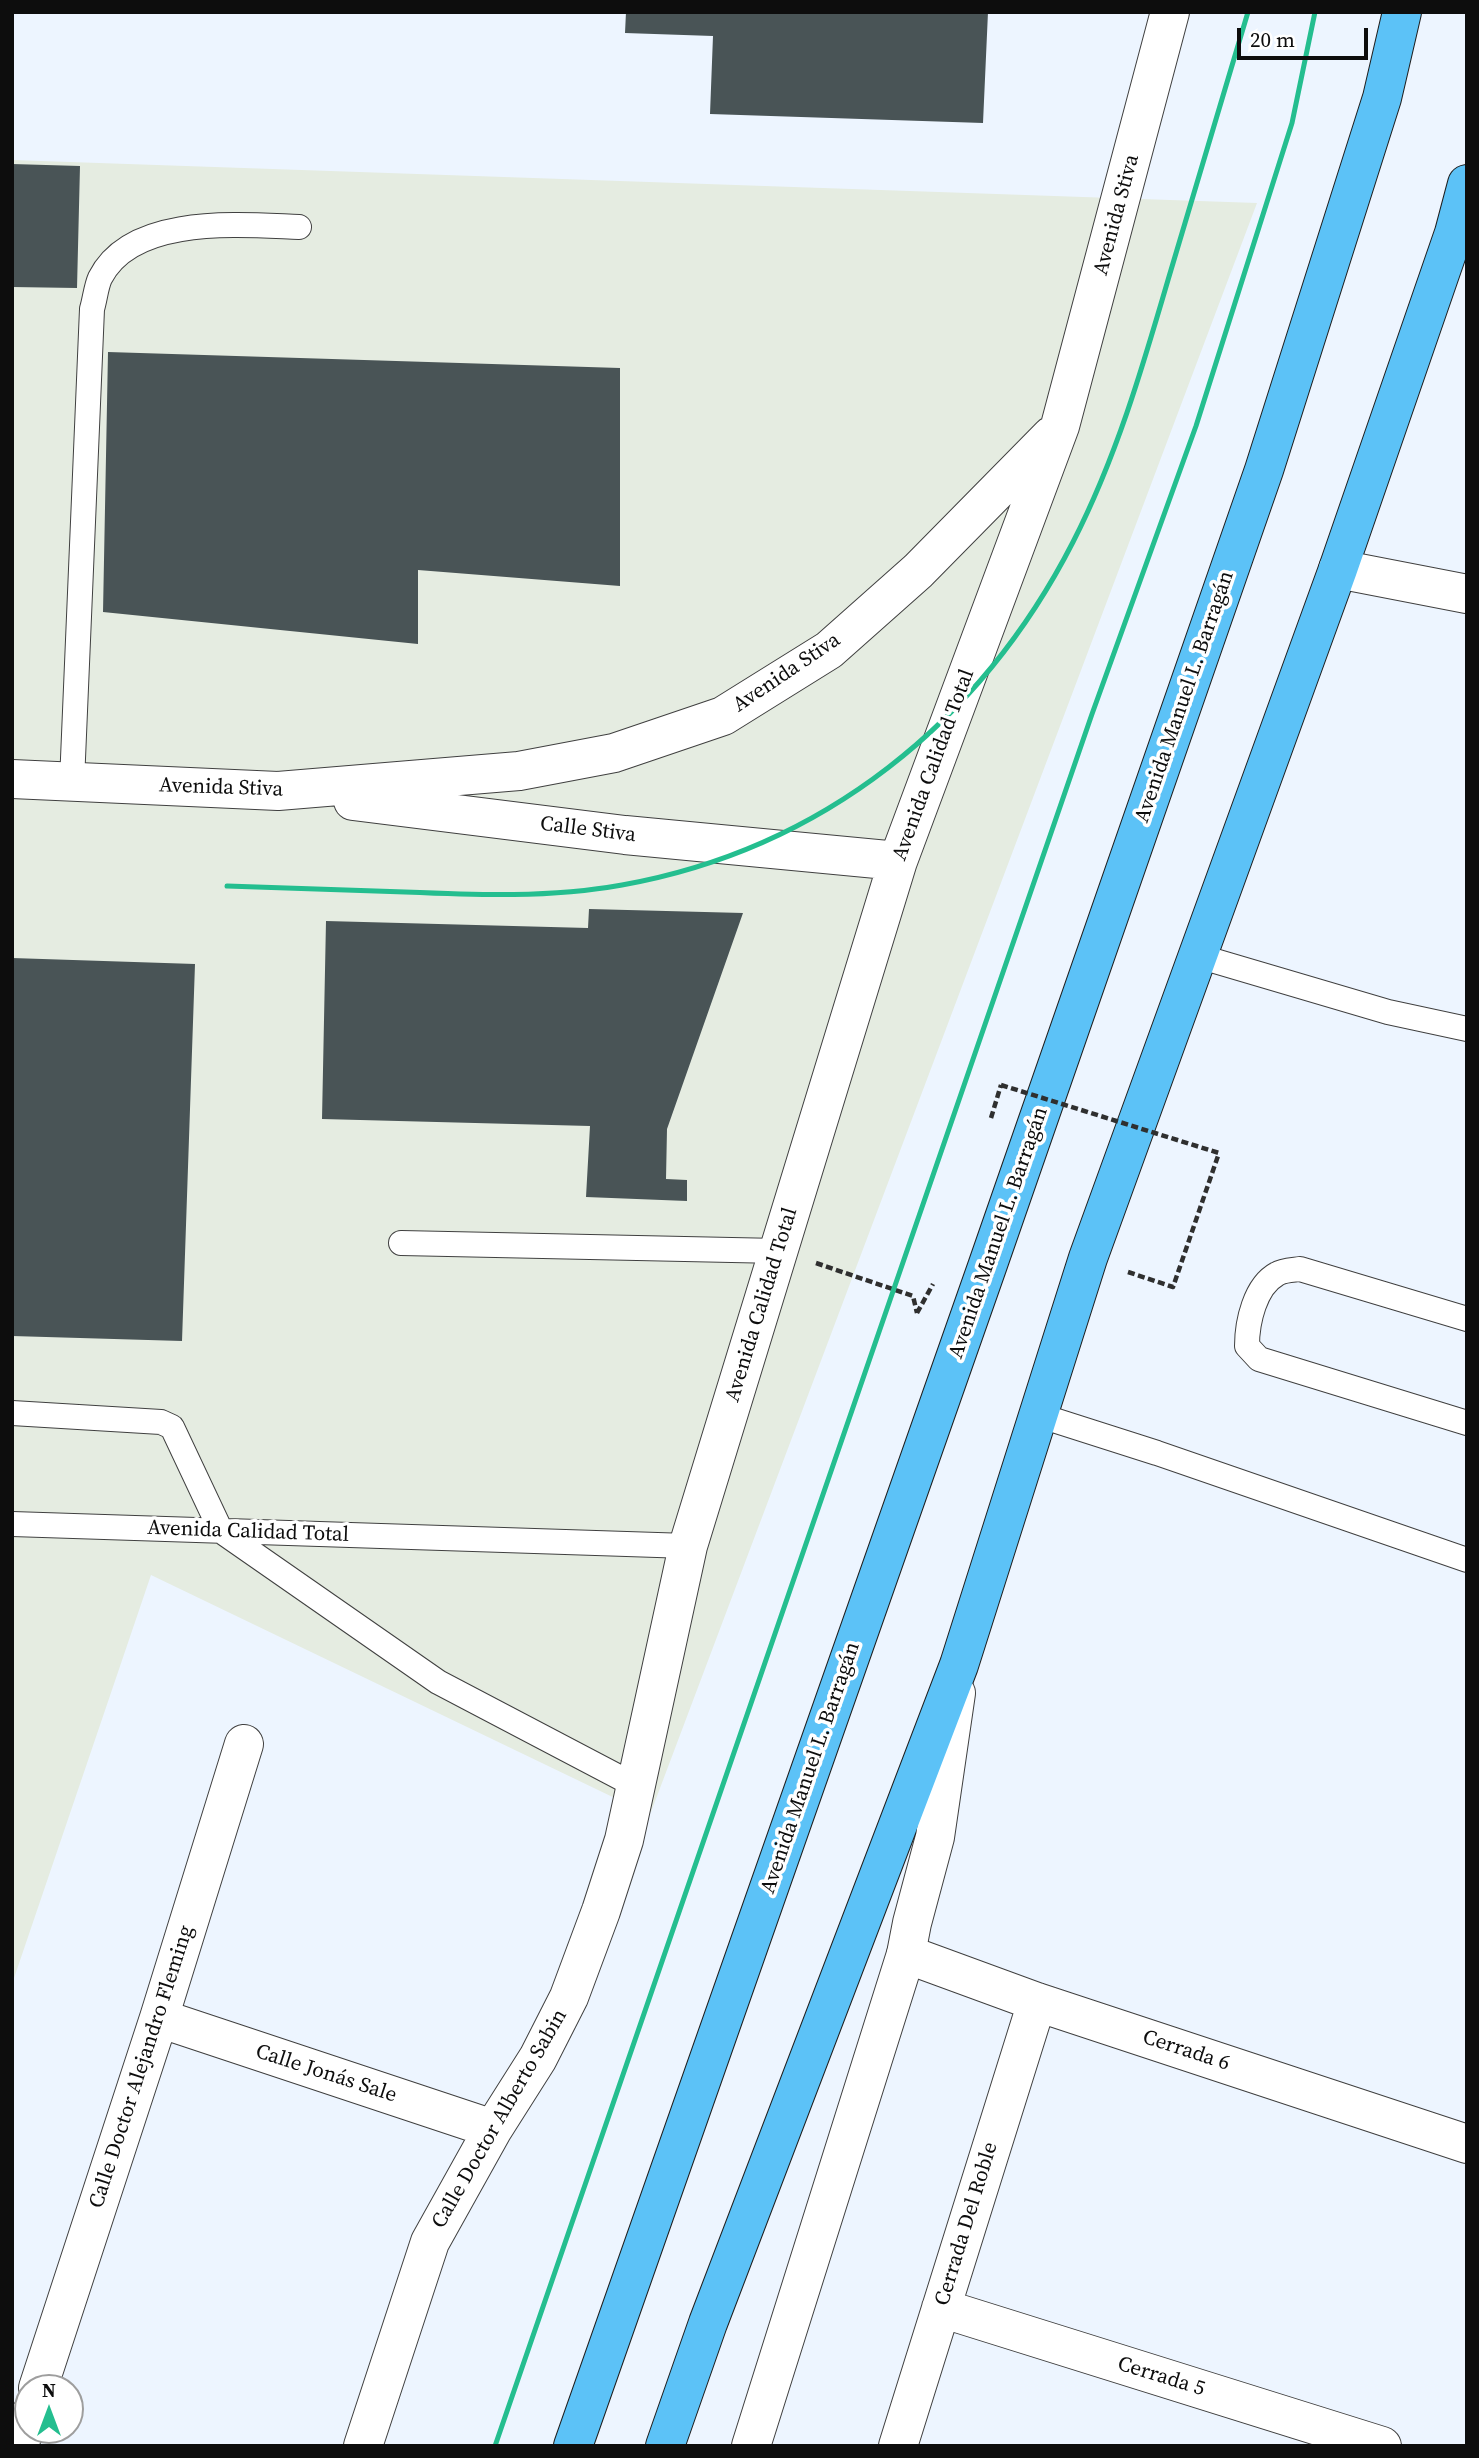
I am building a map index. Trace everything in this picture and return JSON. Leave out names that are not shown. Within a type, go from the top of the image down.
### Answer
[{"type":"highway","name":"Avenida Manuel L. Barragán","points":[[573,2446],[983,1280],[1264,470],[1382,98],[1402,12]]},
{"type":"highway","points":[[665,2446],[708,2323],[959,1665],[1088,1258],[1460,228],[1467,184]]},
{"type":"street","name":"Avenida Stiva","points":[[12,779],[278,791],[519,771],[614,753],[723,716],[828,650],[918,570],[1060,426],[1170,12]]},
{"type":"street","name":"Avenida Calidad Total","points":[[688,1546],[898,861],[1060,426]]},
{"type":"street","points":[[1338,569],[1467,594]]},
{"type":"street","name":"Calle Stiva","points":[[278,791],[625,835],[898,861]]},
{"type":"street","name":"Calle Doctor Alberto Sabin","points":[[363,2446],[430,2242],[493,2129],[538,2058],[569,1997],[601,1911],[624,1840],[688,1546]]},
{"type":"street","points":[[751,2446],[906,1954],[937,1825],[959,1665]]},
{"type":"street","name":"Calle Doctor Alejandro Fleming","points":[[43,2374],[159,2018],[244,1744]]},
{"type":"street","name":"Cerrada 6","points":[[906,1954],[1037,2002],[1467,2144]]},
{"type":"street","name":"Cerrada Del Roble","points":[[898,2446],[1037,2002]]},
{"type":"street","name":"Calle Jonás Sale","points":[[159,2018],[493,2129]]},
{"type":"street","name":"Cerrada 5","points":[[941,2308],[1382,2446]]},
{"type":"lane","points":[[72,782],[92,309],[100,278],[116,257],[141,241],[164,232],[213,224],[299,227]]},
{"type":"lane","points":[[1198,956],[1388,1012],[1467,1029]]},
{"type":"lane","points":[[401,1243],[779,1251]]},
{"type":"lane","points":[[1467,1319],[1300,1269],[1279,1272],[1263,1285],[1247,1328],[1247,1346],[1259,1359],[1467,1423]]},
{"type":"lane","points":[[12,1413],[162,1422],[172,1427],[221,1531],[438,1682],[636,1786]]},
{"type":"lane","points":[[1038,1415],[1157,1453],[1467,1560]]},
{"type":"lane","name":"Avenida Calidad Total","points":[[12,1524],[688,1546]]},
{"type":"path","points":[[1001,1085],[1219,1153],[1173,1287]]},
{"type":"path","points":[[779,1251],[913,1296],[917,1313]]},
{"type":"shaded area","points":[[12,160],[1257,203],[651,1812],[623,1802],[151,1575],[12,1984]]},
{"type":"building","points":[[626,12],[988,12],[983,123],[710,114],[713,36],[625,33]]},
{"type":"building","points":[[12,164],[80,166],[77,288],[12,287]]},
{"type":"building","points":[[108,352],[620,368],[620,586],[418,570],[418,644],[103,612]]},
{"type":"building","points":[[589,909],[743,913],[667,1129],[666,1179],[687,1180],[687,1201],[586,1197],[590,1126],[322,1119],[326,921],[588,928]]},
{"type":"building","points":[[12,958],[195,964],[182,1341],[12,1336]]},
{"type":"railway","points":[[227,886],[514,894],[568,892],[622,885],[695,867],[764,842],[829,808],[888,768],[943,720],[992,666],[1035,607],[1073,542],[1115,446],[1138,380],[1248,12]]},
{"type":"railway","points":[[495,2446],[1092,714],[1196,426],[1292,123],[1315,12]]}]
